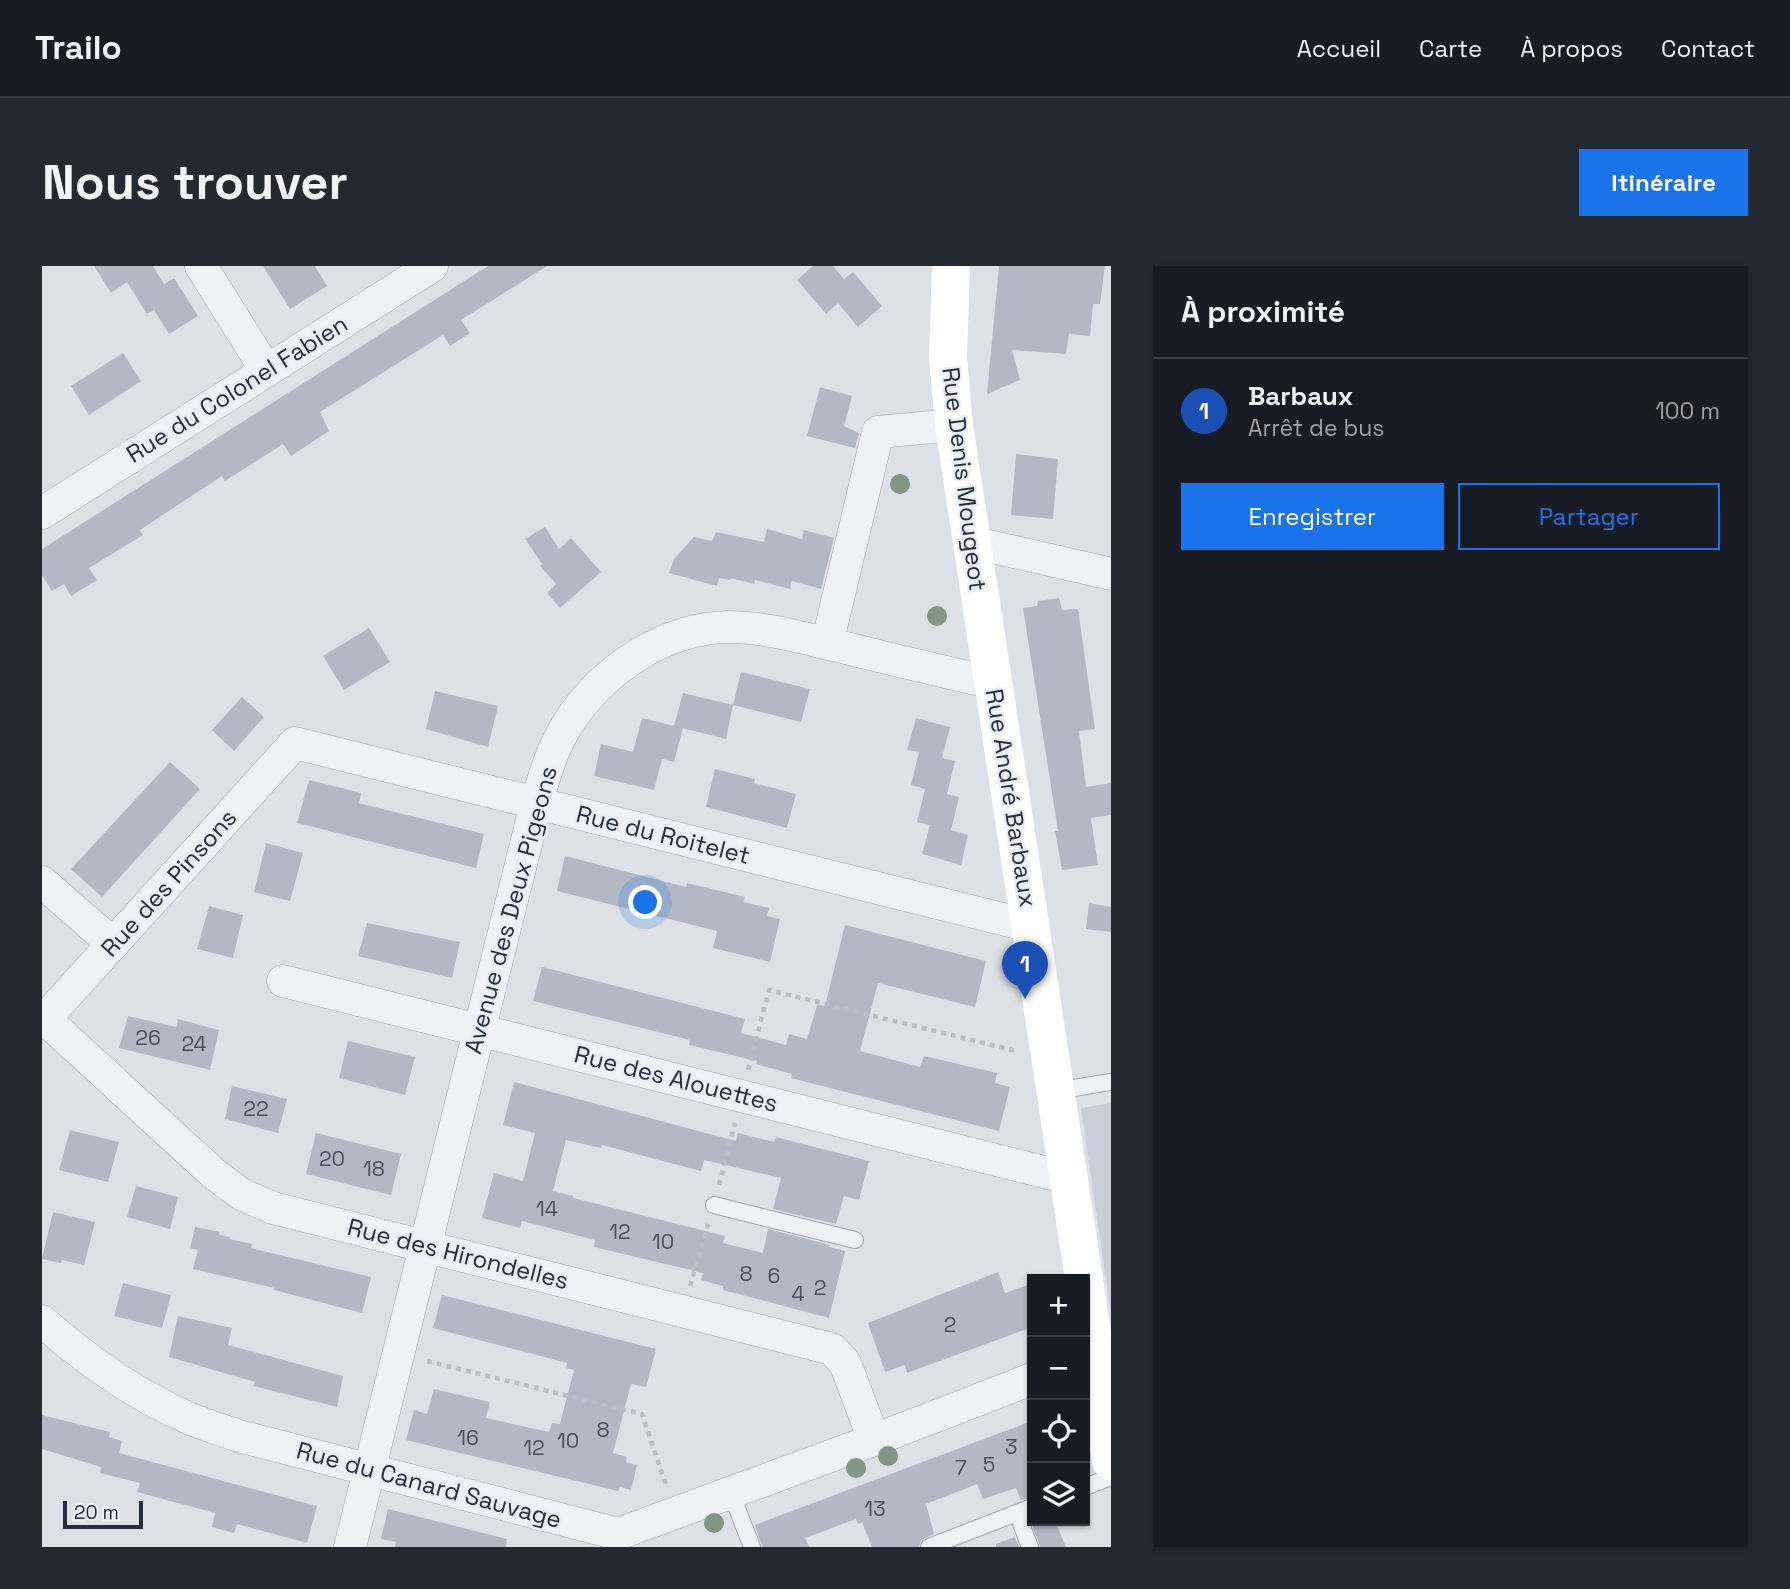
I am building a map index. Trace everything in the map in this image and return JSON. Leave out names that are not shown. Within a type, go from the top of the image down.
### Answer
[{"type":"street","points":[[201,266],[266,370]]},
{"type":"street","name":"Rue du Colonel Fabien","points":[[42,513],[432,266]]},
{"type":"street","name":"Rue Denis Mougeot","points":[[951,266],[948,357],[954,425],[981,608]]},
{"type":"street","points":[[827,643],[878,432],[954,425]]},
{"type":"street","points":[[971,542],[1111,574]]},
{"type":"street","name":"Rue André Barbaux","points":[[981,608],[1083,1274]]},
{"type":"street","name":"Avenue des Deux Pigeons","points":[[350,1547],[536,804],[550,760],[566,726],[592,690],[624,663],[658,645],[693,632],[727,627],[766,629],[993,683]]},
{"type":"street","name":"Rue du Roitelet","points":[[295,743],[1030,926]]},
{"type":"street","name":"Rue des Pinsons","points":[[43,1021],[295,743]]},
{"type":"street","points":[[42,882],[113,944]]},
{"type":"street","name":"Rue des Alouettes","points":[[283,981],[1068,1178]]},
{"type":"street","name":"Rue des Hirondelles","points":[[43,1021],[213,1173],[241,1194],[273,1208],[832,1349],[845,1363],[874,1440]]},
{"type":"street","name":"Rue du Canard Sauvage","points":[[42,1321],[82,1356],[134,1392],[184,1416],[239,1436],[620,1541],[675,1513],[1027,1381]]},
{"type":"street","points":[[1090,1357],[1111,1461]]},
{"type":"lane","points":[[1056,1091],[1111,1082]]},
{"type":"lane","points":[[714,1206],[855,1240]]},
{"type":"lane","points":[[1090,1485],[1111,1477]]},
{"type":"lane","points":[[731,1493],[752,1547]]},
{"type":"lane","points":[[929,1547],[1025,1510],[1030,1547]]},
{"type":"path","points":[[399,1354],[642,1414],[675,1513]]},
{"type":"shaded area","points":[[1111,1103],[1111,1315],[1081,1108]]},
{"type":"building","points":[[94,266],[153,266],[164,284],[174,278],[198,316],[169,334],[154,310],[147,314],[127,282],[111,293]]},
{"type":"building","points":[[263,266],[315,266],[327,286],[290,309]]},
{"type":"building","points":[[488,266],[547,266],[461,320],[470,333],[450,346],[443,335],[320,412],[329,431],[291,456],[283,444],[225,481],[222,476],[140,530],[143,535],[89,568],[97,580],[71,596],[64,584],[52,591],[42,575],[42,549]]},
{"type":"building","points":[[813,266],[833,266],[844,279],[853,272],[882,306],[858,327],[838,303],[826,314],[797,280]]},
{"type":"building","points":[[999,266],[1105,266],[1100,304],[1093,304],[1090,336],[1069,334],[1066,354],[1012,350],[1020,380],[987,394]]},
{"type":"building","points":[[123,353],[141,381],[89,415],[71,386]]},
{"type":"building","points":[[820,387],[852,396],[844,426],[859,433],[855,448],[807,436]]},
{"type":"building","points":[[1016,454],[1058,459],[1053,519],[1011,515]]},
{"type":"building","points":[[545,527],[559,549],[571,538],[601,572],[560,608],[547,593],[556,584],[540,566],[542,564],[525,539]]},
{"type":"building","points":[[767,529],[802,539],[804,530],[834,538],[821,589],[792,581],[790,589],[755,580],[754,584],[731,578],[719,578],[717,586],[669,573],[674,559],[694,537],[712,541],[716,532],[764,542]]},
{"type":"building","points":[[1059,598],[1062,610],[1078,609],[1095,729],[1079,731],[1086,787],[1111,783],[1111,815],[1091,818],[1098,865],[1062,870],[1023,608],[1037,606],[1038,601]]},
{"type":"building","points":[[369,628],[390,662],[344,690],[323,656]]},
{"type":"building","points":[[741,672],[810,689],[801,722],[733,705]]},
{"type":"building","points":[[435,691],[498,706],[488,747],[426,729]]},
{"type":"building","points":[[683,693],[733,705],[726,739],[674,726]]},
{"type":"building","points":[[242,697],[264,717],[234,751],[212,730]]},
{"type":"building","points":[[642,718],[683,728],[674,762],[662,759],[654,790],[594,776],[601,744],[633,752]]},
{"type":"building","points":[[916,718],[950,727],[942,758],[955,761],[947,794],[959,797],[951,830],[968,835],[961,865],[922,854],[930,825],[917,822],[925,789],[911,785],[919,752],[907,750]]},
{"type":"building","points":[[170,762],[200,789],[102,897],[71,869]]},
{"type":"building","points":[[715,769],[755,779],[754,783],[796,794],[787,828],[706,807]]},
{"type":"building","points":[[309,780],[361,793],[359,803],[484,834],[476,868],[297,823]]},
{"type":"building","points":[[266,843],[303,853],[290,901],[254,892]]},
{"type":"building","points":[[565,856],[686,887],[687,883],[745,897],[743,902],[769,908],[767,916],[780,919],[770,962],[713,948],[717,931],[557,891]]},
{"type":"building","points":[[1089,903],[1111,907],[1111,932],[1086,929]]},
{"type":"building","points":[[209,906],[243,915],[233,958],[197,949]]},
{"type":"building","points":[[367,923],[460,942],[452,978],[358,956]]},
{"type":"building","points":[[845,925],[986,961],[975,1007],[878,983],[860,1051],[920,1067],[924,1056],[997,1073],[995,1083],[1010,1087],[999,1131],[791,1078],[792,1074],[756,1064],[757,1061],[689,1045],[690,1040],[533,1001],[542,967],[745,1019],[741,1033],[786,1045],[789,1034],[807,1039],[817,1005],[825,1006]]},
{"type":"building","points":[[128,1016],[176,1027],[178,1019],[219,1030],[210,1070],[119,1048]]},
{"type":"building","points":[[348,1041],[415,1057],[405,1095],[339,1078]]},
{"type":"building","points":[[514,1082],[736,1141],[738,1133],[774,1142],[776,1137],[869,1161],[859,1200],[844,1196],[836,1224],[773,1209],[781,1178],[704,1160],[701,1171],[602,1145],[601,1148],[566,1140],[553,1191],[725,1236],[723,1243],[763,1253],[768,1229],[845,1251],[829,1318],[723,1290],[723,1286],[701,1280],[703,1273],[594,1247],[595,1240],[522,1221],[520,1228],[482,1218],[494,1173],[523,1181],[535,1133],[503,1125]]},
{"type":"building","points":[[232,1086],[287,1099],[278,1133],[225,1119]]},
{"type":"building","points":[[70,1130],[119,1142],[108,1182],[59,1170]]},
{"type":"building","points":[[316,1133],[401,1154],[391,1195],[306,1174]]},
{"type":"building","points":[[136,1186],[178,1197],[170,1229],[127,1217]]},
{"type":"building","points":[[53,1212],[95,1222],[84,1265],[42,1259]]},
{"type":"building","points":[[195,1227],[220,1232],[219,1235],[230,1237],[229,1239],[252,1244],[251,1248],[371,1277],[362,1313],[193,1269],[198,1250],[190,1248]]},
{"type":"building","points":[[998,1272],[1005,1293],[1027,1285],[1027,1329],[907,1373],[905,1365],[885,1372],[868,1323]]},
{"type":"building","points":[[123,1283],[171,1295],[162,1328],[114,1316]]},
{"type":"building","points":[[442,1295],[656,1349],[646,1387],[631,1384],[613,1453],[627,1457],[626,1462],[637,1465],[631,1490],[620,1487],[618,1491],[406,1440],[414,1410],[427,1414],[434,1389],[490,1402],[486,1418],[549,1432],[552,1423],[560,1424],[574,1370],[566,1368],[567,1363],[433,1328]]},
{"type":"building","points":[[178,1316],[232,1328],[228,1345],[343,1376],[337,1407],[253,1386],[255,1382],[169,1357]]},
{"type":"building","points":[[42,1415],[110,1432],[109,1437],[122,1441],[119,1453],[317,1506],[307,1543],[237,1524],[234,1533],[212,1527],[215,1513],[137,1492],[140,1483],[100,1473],[101,1467],[42,1449]]},
{"type":"building","points":[[1027,1423],[1027,1498],[1021,1500],[1016,1488],[983,1499],[977,1484],[926,1504],[934,1534],[921,1540],[919,1547],[872,1547],[862,1522],[858,1524],[856,1519],[805,1538],[809,1547],[762,1547],[755,1525]]},
{"type":"building","points":[[388,1509],[507,1539],[506,1547],[395,1547],[396,1542],[381,1539]]},
{"type":"building","points":[[1032,1526],[1057,1526],[1066,1547],[1040,1547]]},
{"type":"building","points":[[1015,1537],[1019,1547],[996,1547],[996,1544]]},
{"type":"place","name":"Barbaux","points":[[1025,999]]}]
